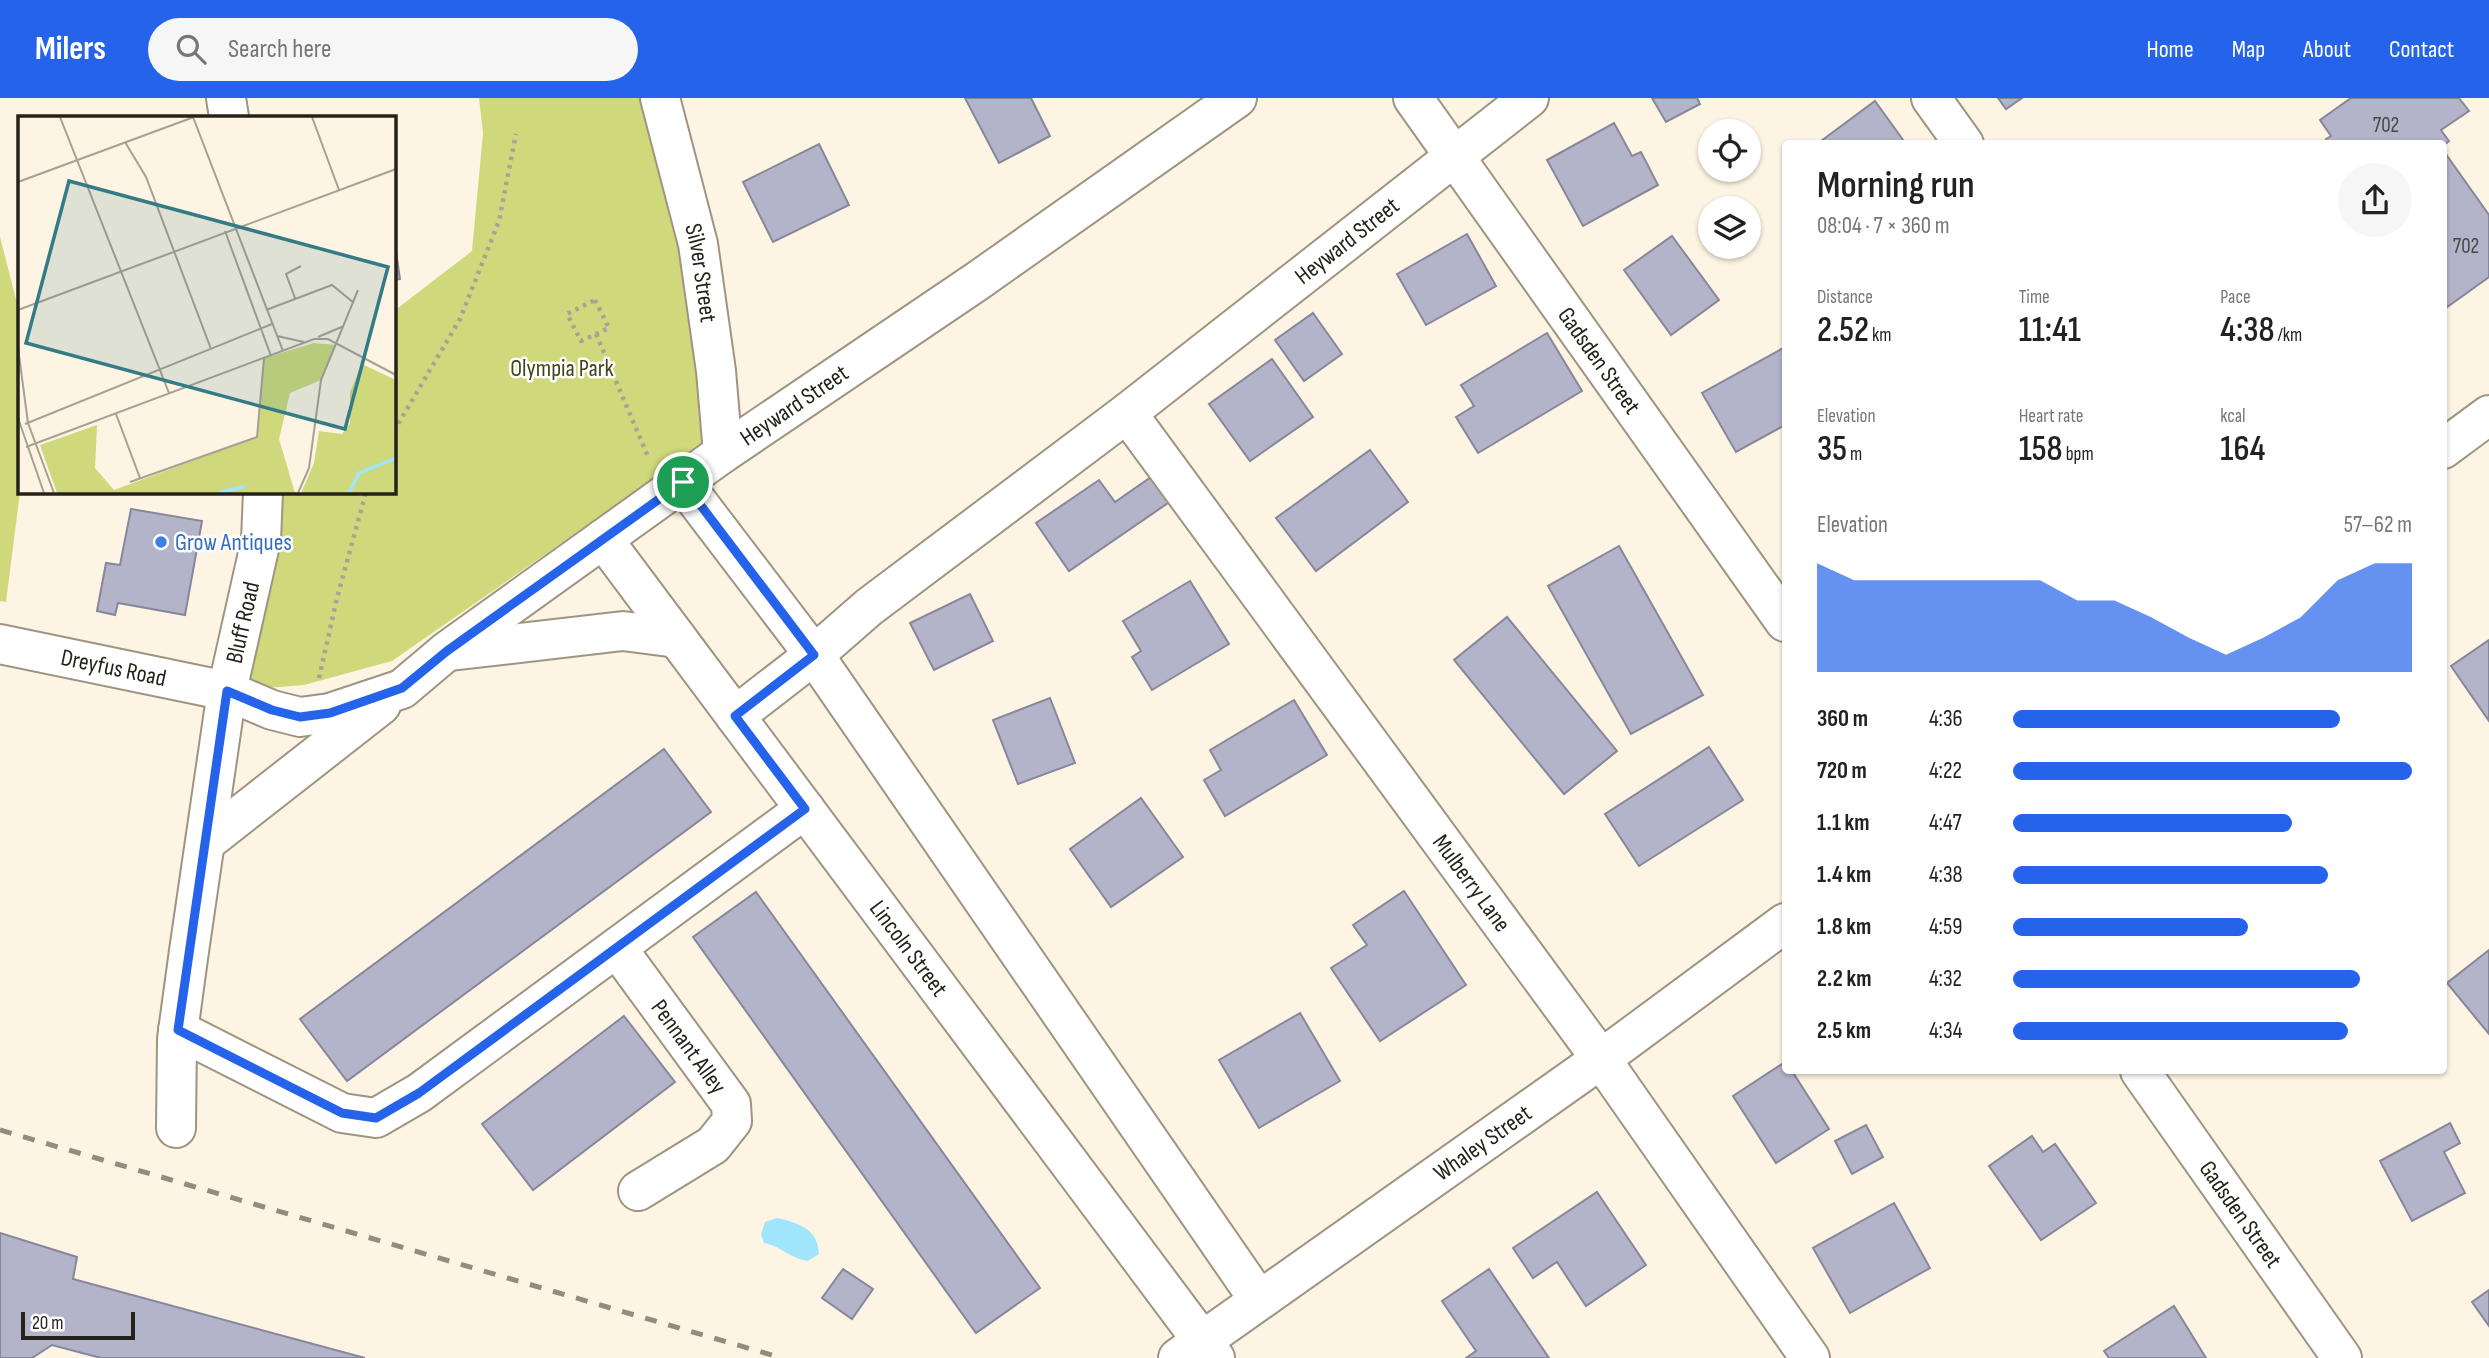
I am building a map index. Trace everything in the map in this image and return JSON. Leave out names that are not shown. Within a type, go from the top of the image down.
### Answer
[{"type":"street","points":[[226,98],[229,116]]},
{"type":"street","name":"Silver Street","points":[[660,98],[698,244],[716,371],[723,453]]},
{"type":"street","name":"Heyward Street","points":[[227,691],[272,710],[300,717],[330,713],[402,688],[447,651],[723,453],[976,282],[1237,98]]},
{"type":"street","name":"Gadsden Street","points":[[1413,98],[1782,618]]},
{"type":"street","name":"Heyward Street","points":[[735,716],[814,655],[869,607],[1126,413],[1529,98]]},
{"type":"street","points":[[1931,98],[1961,140]]},
{"type":"street","name":"Mulberry Lane","points":[[1126,413],[1601,1059],[1810,1358]]},
{"type":"street","points":[[2447,446],[2489,415]]},
{"type":"street","points":[[683,482],[814,655],[1259,1300]]},
{"type":"street","name":"Bluff Road","points":[[176,1128],[178,1030],[227,691],[261,540],[263,494]]},
{"type":"street","name":"Lincoln Street","points":[[603,538],[805,809],[1199,1352]]},
{"type":"street","points":[[447,651],[623,631],[677,638]]},
{"type":"street","name":"Dreyfus Road","points":[[0,644],[227,691]]},
{"type":"street","points":[[206,842],[402,688]]},
{"type":"street","points":[[178,1030],[342,1113],[376,1118],[419,1093],[805,809]]},
{"type":"street","name":"Whaley Street","points":[[1199,1352],[1259,1300],[1601,1059],[1782,925]]},
{"type":"street","name":"Pennant Alley","points":[[617,948],[732,1104],[732,1121],[713,1145],[638,1191]]},
{"type":"street","name":"Gadsden Street","points":[[2142,1074],[2342,1358]]},
{"type":"path","points":[[396,428],[460,319],[499,221],[516,134]]},
{"type":"path","points":[[595,300],[609,328],[596,334],[581,341],[567,314],[595,300]]},
{"type":"path","points":[[596,334],[652,464],[683,482]]},
{"type":"path","points":[[311,715],[337,598],[365,494]]},
{"type":"green space","name":"Olympia Park","points":[[479,98],[660,98],[723,453],[612,508],[392,661],[304,685],[227,691],[255,494],[396,494],[396,309],[472,251],[483,133]]},
{"type":"green space","points":[[0,237],[18,307],[20,494],[6,602],[0,601]]},
{"type":"water","points":[[777,1218],[806,1228],[818,1245],[819,1254],[808,1261],[764,1243],[761,1234],[765,1222]]},
{"type":"building","points":[[965,98],[1031,98],[1050,136],[999,163]]},
{"type":"building","points":[[1652,98],[1697,98],[1700,104],[1666,122]]},
{"type":"building","points":[[1998,98],[2022,98],[2006,109]]},
{"type":"building","points":[[2351,98],[2459,98],[2469,111],[2441,130],[2449,141],[2447,143],[2447,140],[2327,140],[2331,136],[2320,120]]},
{"type":"building","points":[[1875,101],[1903,140],[1822,140]]},
{"type":"building","points":[[1614,123],[1632,156],[1641,152],[1658,185],[1583,226],[1547,160]]},
{"type":"building","points":[[819,144],[849,205],[773,242],[743,182]]},
{"type":"building","points":[[2447,156],[2489,215],[2489,277],[2447,307]]},
{"type":"building","points":[[1467,234],[1496,286],[1426,325],[1397,274]]},
{"type":"building","points":[[1672,236],[1719,300],[1671,335],[1624,270]]},
{"type":"building","points":[[396,252],[400,279],[396,280]]},
{"type":"building","points":[[1313,313],[1342,354],[1304,381],[1275,340]]},
{"type":"building","points":[[1547,333],[1582,391],[1478,453],[1456,417],[1474,406],[1461,385]]},
{"type":"building","points":[[1782,349],[1782,427],[1736,452],[1702,393]]},
{"type":"building","points":[[1272,359],[1313,417],[1250,461],[1209,404]]},
{"type":"building","points":[[1370,450],[1408,502],[1316,571],[1276,518]]},
{"type":"building","points":[[1154,475],[1171,501],[1069,571],[1036,523],[1099,480],[1115,502]]},
{"type":"building","name":"Grow Antiques","points":[[131,509],[202,521],[185,615],[118,603],[115,615],[97,611],[106,563],[120,565]]},
{"type":"building","points":[[1619,546],[1703,695],[1631,734],[1548,586]]},
{"type":"building","points":[[1190,581],[1229,644],[1152,690],[1132,657],[1141,651],[1123,621]]},
{"type":"building","points":[[970,594],[993,641],[934,670],[910,623]]},
{"type":"building","points":[[1507,617],[1617,751],[1564,794],[1454,660]]},
{"type":"building","points":[[2489,640],[2489,721],[2451,666]]},
{"type":"building","points":[[1050,698],[1075,763],[1018,784],[993,720]]},
{"type":"building","points":[[1294,700],[1327,755],[1225,816],[1204,780],[1221,770],[1210,750]]},
{"type":"building","points":[[1709,747],[1743,800],[1639,866],[1605,814]]},
{"type":"building","points":[[664,749],[711,812],[347,1081],[300,1019]]},
{"type":"building","points":[[1141,798],[1183,857],[1111,907],[1070,849]]},
{"type":"building","points":[[1404,891],[1466,985],[1380,1041],[1331,968],[1367,945],[1353,925]]},
{"type":"building","points":[[756,892],[1040,1288],[976,1333],[693,937]]},
{"type":"building","points":[[2489,950],[2489,1034],[2447,983]]},
{"type":"building","points":[[1300,1013],[1340,1081],[1259,1128],[1219,1060]]},
{"type":"building","points":[[624,1016],[675,1082],[533,1190],[482,1124]]},
{"type":"building","points":[[1782,1064],[1782,1074],[1794,1074],[1829,1129],[1776,1163],[1733,1096]]},
{"type":"building","points":[[2450,1123],[2460,1143],[2444,1152],[2465,1193],[2412,1221],[2380,1161]]},
{"type":"building","points":[[1866,1125],[1883,1157],[1852,1174],[1835,1141]]},
{"type":"building","points":[[2032,1136],[2043,1152],[2055,1144],[2096,1203],[2041,1240],[1989,1166]]},
{"type":"building","points":[[1597,1192],[1646,1265],[1586,1306],[1557,1262],[1533,1278],[1513,1248]]},
{"type":"building","points":[[1894,1203],[1930,1268],[1850,1313],[1813,1248]]},
{"type":"building","points":[[0,1233],[77,1257],[73,1279],[365,1358],[101,1358],[52,1345],[32,1358],[0,1358]]},
{"type":"building","points":[[843,1269],[873,1289],[852,1319],[822,1298]]},
{"type":"building","points":[[1489,1269],[1549,1358],[1466,1358],[1476,1351],[1442,1301]]},
{"type":"building","points":[[2489,1290],[2489,1326],[2472,1302]]},
{"type":"building","points":[[2174,1306],[2206,1358],[2109,1358],[2104,1351]]},
{"type":"railway","points":[[0,1130],[782,1358]]},
{"type":"place","name":"Grow Antiques","points":[[161,542]]},
{"type":"route","points":[[683,482],[814,655],[735,716],[805,809],[419,1093],[376,1118],[342,1113],[178,1030],[227,691],[272,710],[300,717],[330,713],[402,688],[447,651],[683,482]]}]
